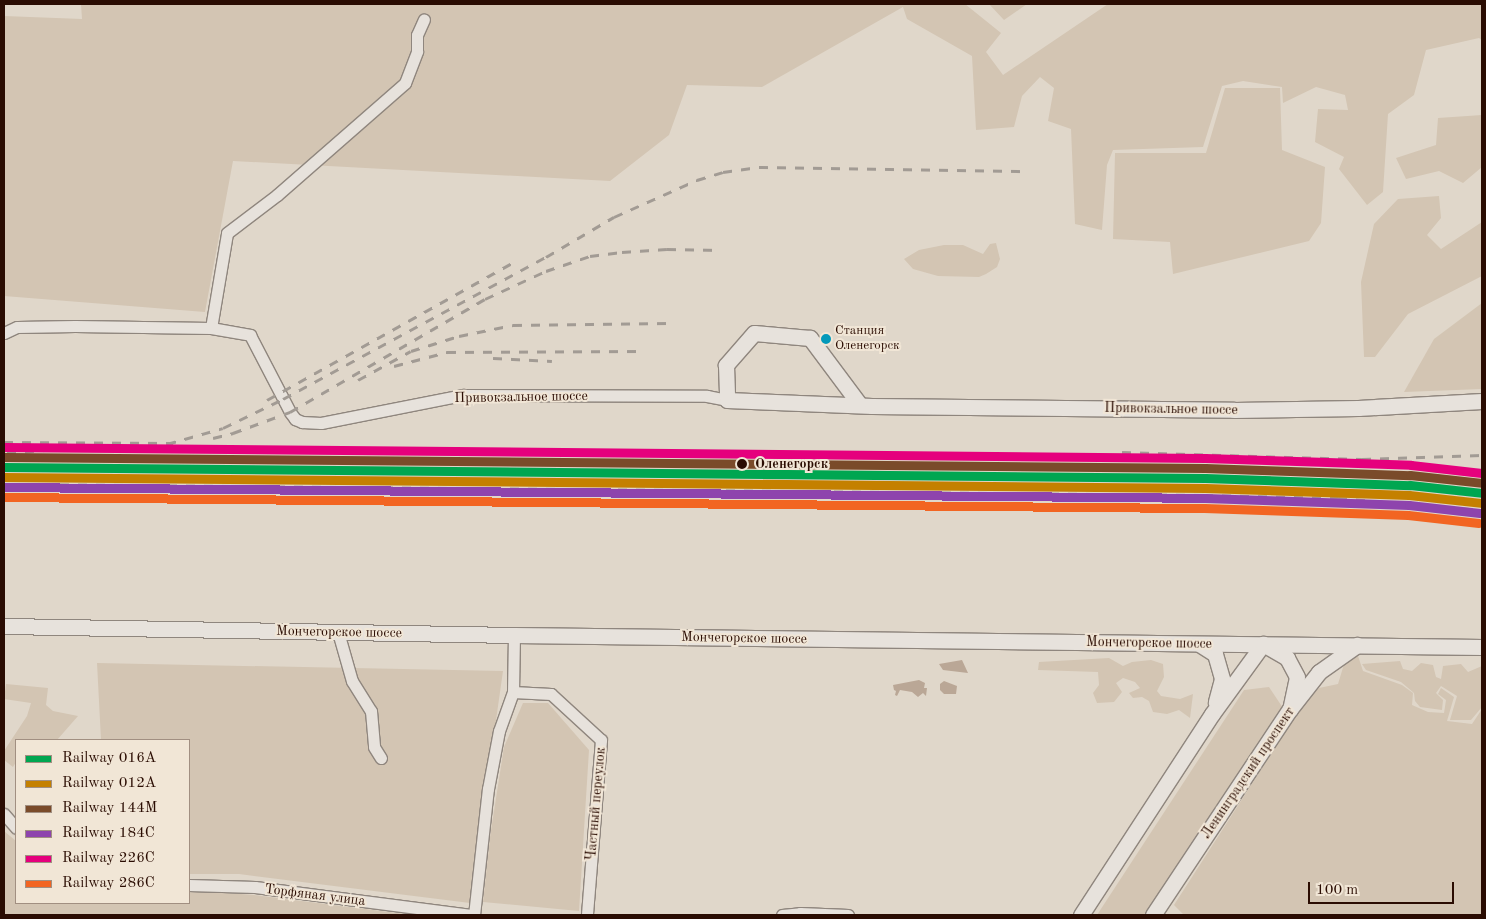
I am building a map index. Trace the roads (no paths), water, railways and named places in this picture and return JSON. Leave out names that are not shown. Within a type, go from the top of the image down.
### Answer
[{"type":"street","points":[[4,333],[17,327],[211,328],[227,233],[276,195],[405,83],[418,51],[417,35],[424,19]]},
{"type":"street","name":"Привокзальное шоссе","points":[[211,328],[250,335],[290,412],[295,419],[302,422],[321,423],[463,395],[707,396],[727,400],[860,405],[1234,410],[1358,408],[1482,401]]},
{"type":"street","points":[[727,400],[726,365],[754,332],[810,338],[860,405]]},
{"type":"street","name":"Мончегорское шоссе","points":[[5,625],[514,635],[1482,646]]},
{"type":"street","points":[[338,632],[352,681],[371,711],[374,747],[381,758]]},
{"type":"street","points":[[472,915],[488,789],[498,731],[513,692],[514,635]]},
{"type":"street","points":[[1199,644],[1215,654],[1222,679],[1212,714]]},
{"type":"street","points":[[1081,915],[1212,714],[1263,644],[1286,658],[1297,677],[1290,709]]},
{"type":"street","name":"Ленинградский проспект","points":[[1153,915],[1290,709],[1319,672],[1357,645]]},
{"type":"street","name":"Частный переулок","points":[[513,692],[551,694],[601,740],[587,915]]},
{"type":"street","points":[[4,814],[15,827]]},
{"type":"street","name":"Торфяная улица","points":[[190,885],[255,887],[472,915]]},
{"type":"street","points":[[782,915],[800,913],[848,915]]},
{"type":"railway","points":[[167,444],[223,428],[283,399],[546,257],[614,217],[697,180],[723,172],[759,167],[1027,171]]},
{"type":"railway","points":[[213,438],[233,433],[290,412],[485,299],[546,271],[590,256],[622,252],[667,249],[721,250]]},
{"type":"railway","points":[[267,400],[512,263]]},
{"type":"railway","points":[[358,380],[411,351],[459,336],[513,325],[669,323]]},
{"type":"railway","points":[[394,366],[447,352],[643,351]]},
{"type":"railway","points":[[493,358],[552,361]]},
{"type":"railway","points":[[4,442],[173,443]]},
{"type":"railway","points":[[7,453],[70,448]]},
{"type":"railway","points":[[1122,452],[1362,459],[1482,455]]},
{"type":"railway","points":[[1395,462],[1482,476]]},
{"type":"railway","points":[[4,476],[1205,487],[1337,490],[1409,494],[1482,502]]},
{"type":"railway","points":[[24,484],[1204,495],[1338,498],[1482,510]]},
{"type":"rail line","name":"226С","points":[[4,447],[1205,458],[1411,465],[1482,473]]},
{"type":"rail line","name":"144М","points":[[4,457],[1205,468],[1410,475],[1482,483]]},
{"type":"rail line","name":"016А","points":[[4,467],[1205,478],[1410,485],[1482,493]]},
{"type":"rail line","name":"012А","points":[[4,477],[1205,488],[1409,495],[1481,503]]},
{"type":"rail line","name":"184С","points":[[4,487],[1205,498],[1409,505],[1480,513]]},
{"type":"rail line","name":"286С","points":[[4,497],[1204,508],[1408,515],[1479,523]]},
{"type":"place","name":"Станция Оленегорск","points":[[826,339]]},
{"type":"place","name":"Оленегорск","points":[[742,464]]}]
